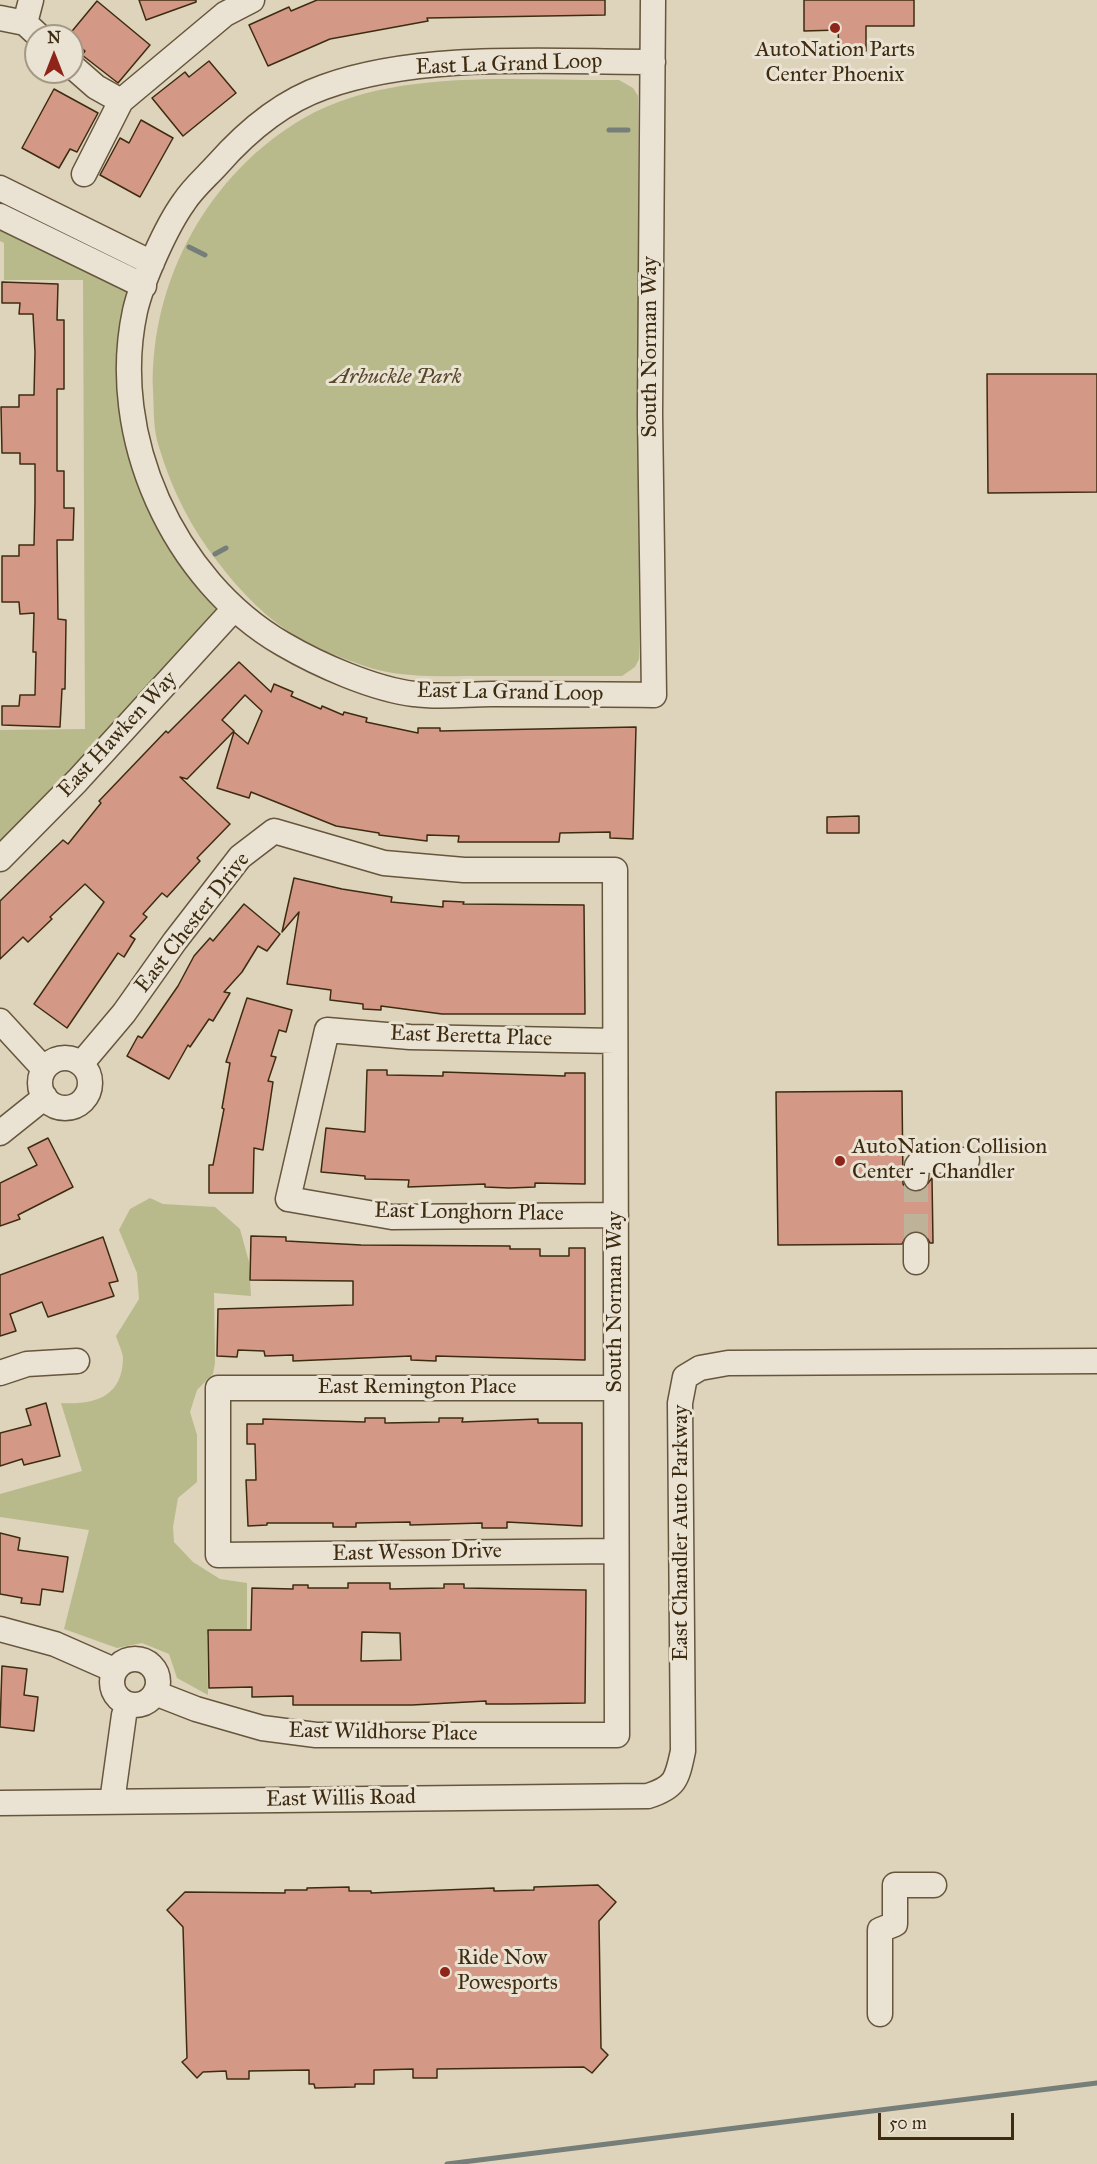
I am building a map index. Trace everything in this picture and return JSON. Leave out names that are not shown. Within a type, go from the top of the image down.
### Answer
[{"type":"street","points":[[31,0],[32,24]]},
{"type":"street","points":[[84,174],[121,101],[221,7],[252,0]]},
{"type":"street","name":"South Norman Way","points":[[653,0],[650,414],[654,694]]},
{"type":"street","points":[[0,18],[24,27]]},
{"type":"street","name":"East La Grand Loop","points":[[653,62],[440,63],[373,74],[322,87],[268,115],[222,159],[183,202],[152,263],[135,310],[131,358],[131,414],[142,458],[157,499],[177,538],[233,610],[283,644],[353,677],[414,694],[654,694]]},
{"type":"street","points":[[84,76],[96,87],[121,101]]},
{"type":"street","points":[[0,188],[152,263]]},
{"type":"street","points":[[0,216],[144,286]]},
{"type":"street","name":"East Hawken Way","points":[[0,859],[76,781],[233,610]]},
{"type":"street","name":"East Chester Drive","points":[[81,1064],[124,1013],[174,941],[240,857],[274,831],[384,863],[464,870],[615,870]]},
{"type":"street","name":"South Norman Way","points":[[615,870],[616,1735]]},
{"type":"street","points":[[0,1021],[44,1069]]},
{"type":"street","name":"East Beretta Place","points":[[288,1199],[327,1030],[410,1037],[615,1041]]},
{"type":"street","points":[[58,1059],[74,1060],[81,1064],[86,1070],[90,1087],[81,1101],[75,1106],[58,1106],[45,1097],[40,1083],[44,1069],[58,1059]]},
{"type":"street","points":[[0,1132],[45,1097]]},
{"type":"street","points":[[916,1178],[916,1166],[921,1161],[967,1160]]},
{"type":"street","name":"East Longhorn Place","points":[[288,1199],[392,1217],[616,1215]]},
{"type":"street","points":[[0,1373],[27,1364],[77,1361]]},
{"type":"street","name":"East Chandler Auto Parkway","points":[[677,1779],[682,1752],[680,1403],[685,1377],[700,1368],[728,1363],[1097,1361]]},
{"type":"street","name":"East Remington Place","points":[[218,1555],[218,1388],[616,1388]]},
{"type":"street","name":"East Wesson Drive","points":[[218,1555],[616,1551]]},
{"type":"street","points":[[0,1629],[55,1644],[114,1670]]},
{"type":"street","points":[[131,1658],[146,1661],[156,1671],[158,1686],[156,1693],[144,1703],[128,1704],[113,1691],[114,1670],[124,1660],[131,1658]]},
{"type":"street","name":"East Wildhorse Place","points":[[156,1693],[196,1709],[262,1728],[316,1735],[616,1735]]},
{"type":"street","points":[[112,1802],[123,1715],[128,1704]]},
{"type":"street","name":"East Willis Road","points":[[0,1803],[648,1796],[663,1791],[677,1779]]},
{"type":"street","points":[[880,2014],[880,1930],[895,1924],[895,1885],[934,1885]]},
{"type":"green space","name":"Arbuckle Park","points":[[457,80],[619,80],[633,88],[638,96],[639,659],[635,667],[622,676],[442,676],[390,673],[350,661],[301,639],[255,604],[235,583],[208,548],[190,521],[176,492],[157,440],[153,390],[155,349],[162,309],[174,270],[192,233],[214,199],[240,168],[270,141],[304,118],[339,102],[376,91]]},
{"type":"green space","points":[[0,216],[144,286],[135,311],[142,458],[233,610],[0,859],[0,730],[85,729],[83,280],[4,280],[4,243],[0,241]]},
{"type":"green space","points":[[150,1198],[163,1204],[215,1207],[240,1229],[249,1262],[251,1296],[214,1293],[215,1363],[213,1374],[197,1390],[190,1412],[197,1435],[197,1482],[178,1498],[173,1527],[174,1542],[193,1562],[220,1579],[247,1583],[247,1630],[207,1634],[208,1695],[177,1678],[169,1654],[142,1643],[117,1648],[64,1629],[89,1530],[0,1517],[0,1494],[82,1471],[61,1403],[94,1400],[111,1391],[117,1383],[123,1359],[116,1336],[139,1299],[137,1273],[119,1230],[130,1209]]},
{"type":"building","points":[[139,0],[196,0],[196,2],[146,20]]},
{"type":"building","points":[[317,0],[605,0],[605,15],[427,18],[428,21],[330,39],[268,66],[249,25],[289,7],[291,11]]},
{"type":"building","name":"AutoNation Parts Center Phoenix","points":[[804,0],[914,0],[914,26],[866,26],[866,51],[839,51],[838,30],[804,31]]},
{"type":"building","points":[[97,1],[150,45],[118,83],[84,57],[84,24],[78,24]]},
{"type":"building","points":[[209,61],[236,93],[183,136],[152,98],[185,72],[189,77]]},
{"type":"building","points":[[54,89],[98,113],[77,152],[70,149],[59,168],[22,148]]},
{"type":"building","points":[[141,120],[173,138],[140,197],[100,175],[120,138],[129,143]]},
{"type":"building","points":[[2,282],[58,284],[57,320],[64,320],[64,389],[57,389],[57,471],[64,471],[64,508],[74,508],[73,540],[57,540],[58,619],[66,620],[65,689],[62,689],[60,727],[2,725],[2,706],[19,706],[20,695],[35,695],[36,652],[33,652],[34,613],[20,614],[19,602],[2,602],[2,556],[19,556],[19,545],[34,545],[35,464],[20,464],[20,453],[2,453],[1,407],[19,407],[19,395],[34,395],[35,352],[33,314],[19,314],[20,303],[2,303]]},
{"type":"building","points":[[987,374],[1097,374],[1097,492],[988,493]]},
{"type":"building","points":[[239,662],[271,692],[274,684],[293,692],[291,696],[321,709],[322,706],[343,715],[344,712],[367,718],[366,722],[418,733],[418,728],[440,728],[440,731],[636,727],[633,839],[610,838],[610,832],[560,833],[559,842],[458,842],[459,836],[427,835],[427,841],[379,835],[379,833],[336,826],[251,792],[249,798],[217,788],[234,732],[248,744],[262,711],[245,695],[222,720],[234,731],[187,779],[180,777],[230,824],[197,858],[200,861],[167,897],[162,893],[143,914],[147,917],[130,936],[135,939],[124,957],[118,953],[67,1028],[34,1004],[104,902],[85,884],[50,917],[52,919],[28,942],[23,937],[0,959],[0,901],[63,840],[68,844],[101,803],[99,801],[166,731],[168,733]]},
{"type":"building","points":[[859,816],[859,833],[827,833],[827,817]]},
{"type":"building","points":[[294,878],[392,897],[391,902],[443,907],[443,901],[464,902],[463,904],[584,905],[585,1014],[442,1014],[381,1006],[381,1010],[363,1009],[363,1004],[330,1000],[331,990],[287,984],[299,912],[282,932]]},
{"type":"building","points":[[244,904],[280,934],[267,951],[258,946],[242,972],[224,992],[230,993],[213,1021],[209,1019],[190,1047],[188,1045],[169,1079],[127,1056],[138,1036],[142,1038],[178,986],[194,956],[210,938],[213,941]]},
{"type":"building","points":[[247,998],[292,1010],[286,1032],[279,1030],[271,1056],[276,1057],[268,1081],[273,1082],[263,1150],[254,1148],[253,1193],[209,1193],[209,1165],[213,1165],[230,1063],[226,1062]]},
{"type":"building","points":[[367,1070],[387,1070],[387,1075],[443,1076],[443,1072],[565,1076],[565,1073],[585,1073],[585,1184],[535,1183],[535,1187],[509,1188],[485,1187],[485,1184],[408,1187],[409,1180],[365,1179],[365,1176],[321,1172],[326,1128],[365,1132]]},
{"type":"building","name":"AutoNation Collision Center - Chandler","points":[[902,1091],[903,1184],[908,1190],[922,1191],[932,1178],[933,1243],[930,1243],[924,1233],[915,1231],[908,1233],[902,1244],[778,1245],[776,1092]]},
{"type":"building","points":[[48,1138],[73,1187],[18,1215],[20,1219],[0,1226],[0,1183],[37,1165],[28,1148]]},
{"type":"building","points":[[251,1236],[286,1237],[286,1241],[361,1245],[510,1246],[510,1249],[540,1249],[540,1256],[569,1256],[569,1248],[585,1248],[585,1360],[436,1356],[436,1361],[411,1360],[411,1356],[293,1361],[293,1355],[265,1356],[264,1351],[238,1350],[237,1357],[217,1356],[218,1309],[353,1305],[353,1281],[250,1280]]},
{"type":"building","points":[[103,1237],[118,1281],[109,1283],[114,1296],[48,1317],[42,1302],[10,1314],[16,1331],[0,1336],[0,1275]]},
{"type":"building","points":[[46,1403],[60,1456],[24,1465],[22,1459],[0,1466],[0,1433],[31,1425],[26,1409]]},
{"type":"building","points":[[365,1418],[385,1418],[385,1423],[439,1422],[439,1418],[463,1418],[462,1422],[538,1419],[538,1423],[582,1423],[582,1526],[507,1522],[507,1528],[482,1528],[482,1523],[410,1525],[410,1522],[356,1523],[356,1527],[333,1527],[333,1523],[267,1523],[267,1525],[248,1526],[246,1480],[256,1480],[255,1444],[247,1444],[247,1424],[263,1424],[263,1419],[365,1422]]},
{"type":"building","points":[[0,1533],[20,1538],[18,1550],[68,1557],[63,1592],[42,1589],[40,1605],[21,1603],[22,1598],[0,1594]]},
{"type":"building","points":[[348,1583],[390,1583],[390,1589],[444,1588],[444,1584],[464,1584],[464,1588],[586,1590],[585,1703],[486,1704],[486,1701],[412,1705],[293,1705],[293,1696],[252,1697],[252,1687],[209,1688],[208,1630],[251,1630],[252,1588],[293,1589],[293,1585],[308,1585],[308,1588],[348,1588]],"holes":[[[362,1632],[400,1633],[401,1660],[361,1661]]]},
{"type":"building","points":[[2,1666],[27,1669],[24,1695],[38,1697],[34,1731],[0,1727]]},
{"type":"building","points":[[598,1885],[616,1902],[599,1921],[601,2048],[608,2055],[592,2073],[584,2067],[437,2069],[437,2078],[413,2078],[413,2069],[374,2070],[374,2084],[315,2088],[314,2084],[309,2084],[309,2070],[249,2071],[249,2079],[227,2079],[226,2071],[203,2072],[197,2078],[182,2062],[187,2058],[183,1927],[167,1910],[185,1892],[285,1893],[285,1890],[349,1887],[349,1891],[371,1891],[371,1893],[494,1888],[494,1891]]},
{"type":"waterway","points":[[609,130],[628,130]]},
{"type":"waterway","points":[[189,247],[205,255]]},
{"type":"waterway","points":[[215,554],[226,548]]},
{"type":"waterway","points":[[447,2164],[1097,2083]]},
{"type":"tunnel","points":[[916,1178],[916,1245]]},
{"type":"place","name":"AutoNation Parts Center Phoenix","points":[[835,28]]},
{"type":"place","name":"AutoNation Collision Center - Chandler","points":[[840,1161]]},
{"type":"place","name":"Ride Now Powesports","points":[[445,1972]]}]
